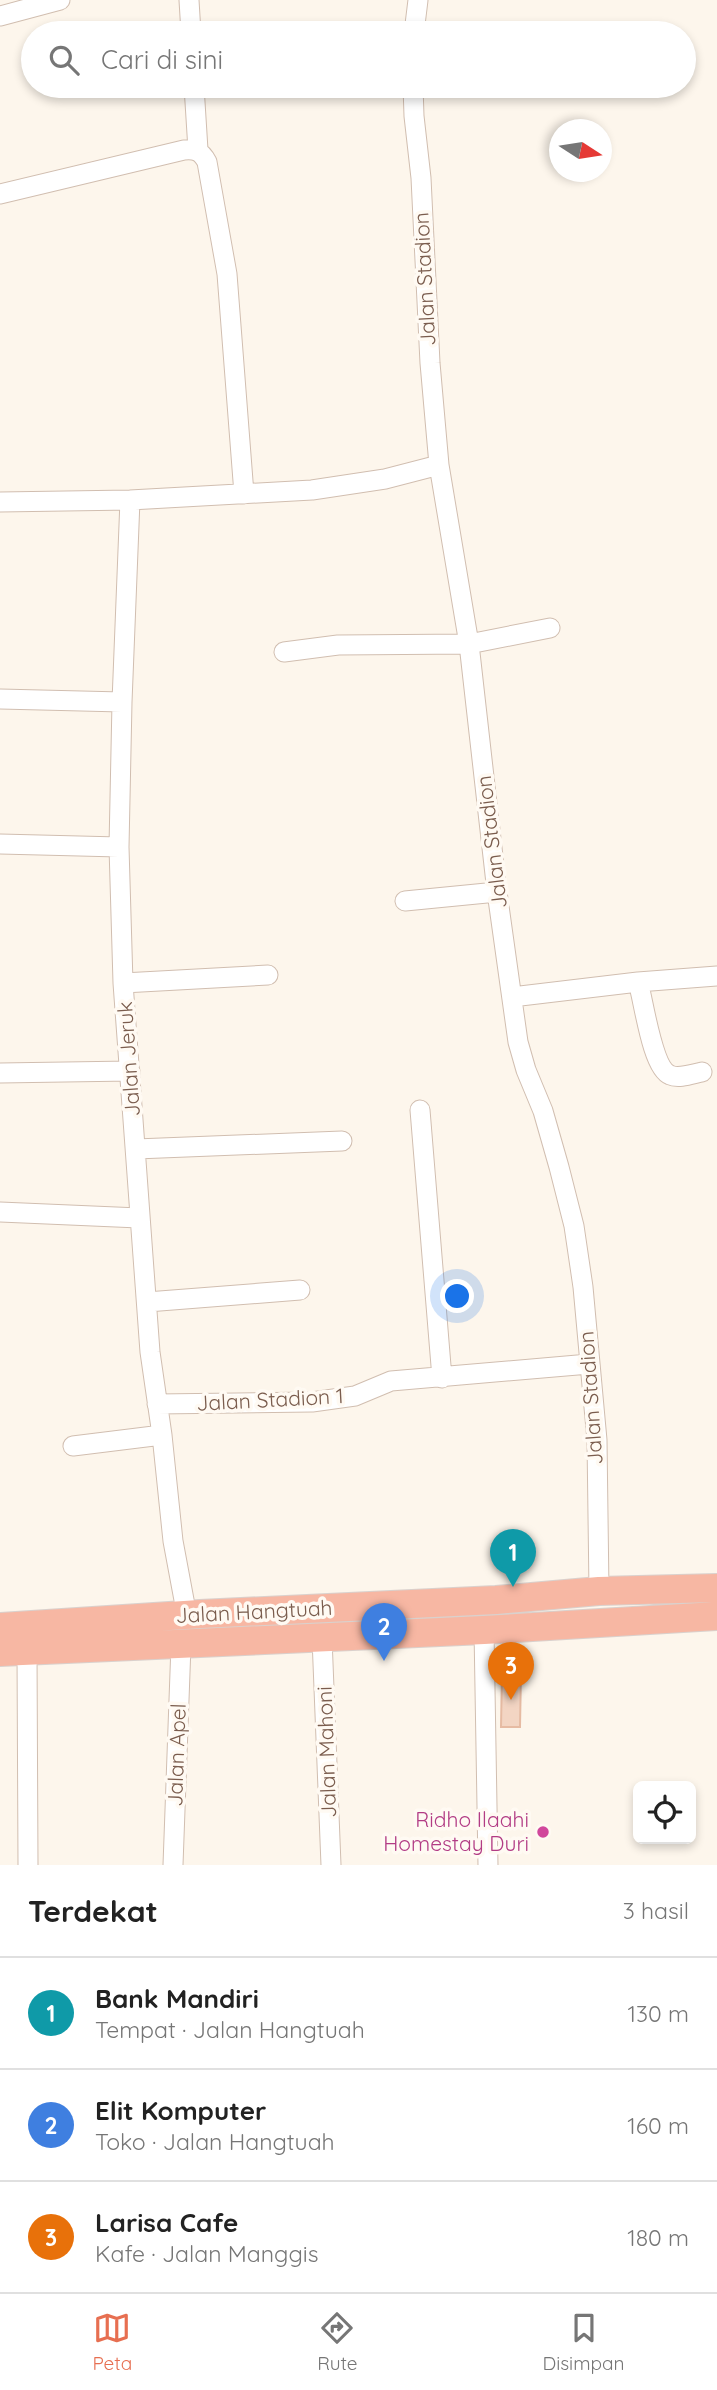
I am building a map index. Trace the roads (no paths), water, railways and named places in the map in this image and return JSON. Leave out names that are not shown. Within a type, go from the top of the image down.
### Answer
[{"type":"highway","name":"Jalan Hangtuah","points":[[0,1627],[496,1600],[598,1591],[717,1588]]},
{"type":"highway","name":"Jalan Hangtuah","points":[[14,1651],[484,1630],[717,1616]]},
{"type":"street","points":[[0,16],[61,0]]},
{"type":"street","points":[[189,0],[190,21]]},
{"type":"street","points":[[415,21],[418,0]]},
{"type":"street","points":[[195,98],[198,150],[207,162],[227,274],[244,494]]},
{"type":"street","name":"Jalan Stadion","points":[[414,98],[421,178],[428,338],[439,465],[469,644],[497,892],[518,1042],[543,1111],[574,1226],[583,1287],[597,1440],[598,1591]]},
{"type":"street","points":[[0,194],[184,150],[198,150]]},
{"type":"street","points":[[0,502],[131,500],[312,490],[385,479],[439,465]]},
{"type":"street","name":"Jalan Jeruk","points":[[131,500],[121,702],[118,847],[123,983],[150,1352],[173,1541],[187,1615]]},
{"type":"street","points":[[284,652],[338,646],[469,644],[550,628]]},
{"type":"street","points":[[0,699],[121,702]]},
{"type":"street","points":[[0,844],[118,847]]},
{"type":"street","points":[[405,901],[497,892]]},
{"type":"street","points":[[123,983],[268,975]]},
{"type":"street","points":[[512,997],[717,976]]},
{"type":"street","points":[[638,982],[659,1066],[671,1076],[702,1072]]},
{"type":"street","points":[[0,1073],[130,1072]]},
{"type":"street","points":[[420,1110],[442,1378]]},
{"type":"street","points":[[136,1149],[342,1141]]},
{"type":"street","points":[[0,1212],[139,1217]]},
{"type":"street","points":[[147,1302],[300,1290]]},
{"type":"street","name":"Jalan Stadion 1","points":[[157,1404],[312,1402],[355,1396],[391,1381],[589,1364]]},
{"type":"street","points":[[73,1446],[162,1435]]},
{"type":"street","points":[[484,1630],[488,1865]]},
{"type":"street","name":"Jalan Mahoni","points":[[322,1638],[331,1865]]},
{"type":"street","name":"Jalan Apel","points":[[173,1865],[181,1645]]},
{"type":"street","points":[[14,1651],[28,1865]]},
{"type":"place","name":"Bank Mandiri","points":[[513,1587]]},
{"type":"place","name":"Elit Komputer","points":[[384,1661]]},
{"type":"place","name":"Larisa Cafe","points":[[511,1700]]},
{"type":"place","name":"Ridho Ilaahi Homestay Duri","points":[[543,1832]]}]
